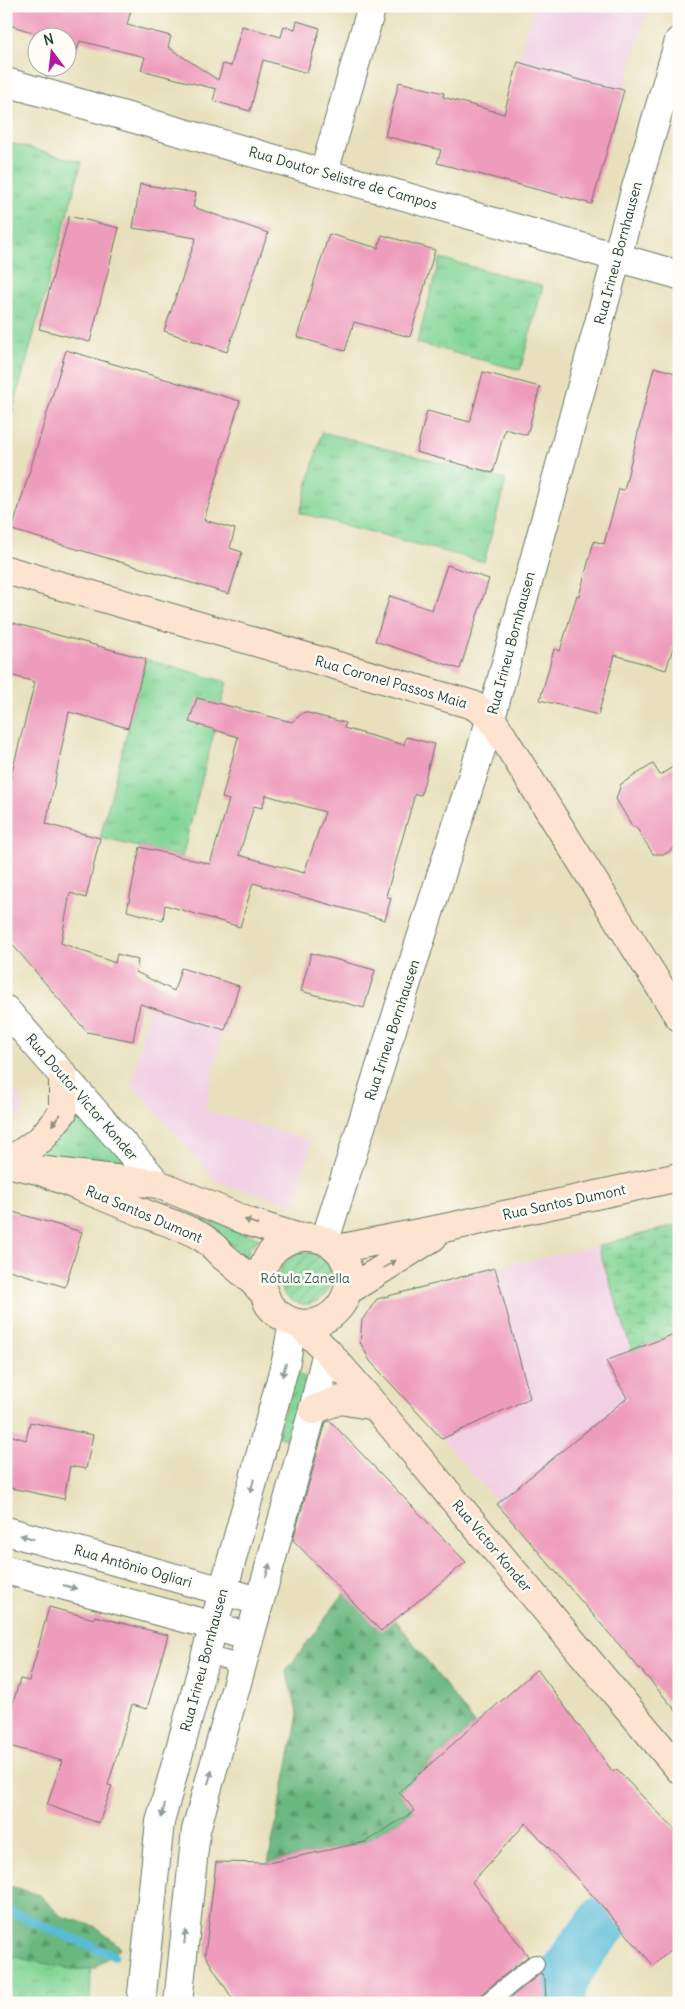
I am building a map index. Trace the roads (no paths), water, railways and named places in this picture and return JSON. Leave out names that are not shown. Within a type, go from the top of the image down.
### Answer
[{"type":"main road","name":"Rua Coronel Passos Maia","points":[[6,570],[473,705],[491,718],[679,1017]]},
{"type":"main road","points":[[7,1163],[41,1139],[63,1112],[63,1074]]},
{"type":"main road","name":"Rua Santos Dumont","points":[[7,1163],[38,1170],[158,1184],[249,1222],[297,1237]]},
{"type":"main road","name":"Rua Santos Dumont","points":[[38,1170],[201,1236],[263,1292]]},
{"type":"main road","name":"Rua Santos Dumont","points":[[331,1244],[449,1227],[679,1177]]},
{"type":"main road","points":[[158,1184],[201,1236]]},
{"type":"main road","points":[[349,1290],[449,1227]]},
{"type":"main road","points":[[311,1236],[331,1244],[346,1261],[350,1276],[349,1290],[342,1304],[332,1315],[322,1321],[295,1323],[280,1315],[270,1305],[263,1292],[262,1278],[265,1264],[272,1252],[283,1242],[297,1237],[311,1236]]},
{"type":"main road","points":[[327,1351],[332,1315]]},
{"type":"main road","name":"Rua Victor Konder","points":[[295,1323],[327,1351],[375,1406],[678,1767]]},
{"type":"main road","points":[[313,1410],[340,1400],[375,1406]]},
{"type":"street","points":[[324,172],[372,6]]},
{"type":"street","name":"Rua Irineu Bornhausen","points":[[331,1244],[491,718],[617,257],[679,41]]},
{"type":"street","name":"Rua Doutor Selistre de Campos","points":[[6,82],[679,275]]},
{"type":"street","name":"Rua Doutor Victor Konder","points":[[6,1010],[158,1184]]},
{"type":"street","name":"Rua Irineu Bornhausen","points":[[141,2003],[160,1822],[295,1323]]},
{"type":"street","points":[[184,1996],[196,1830],[302,1451],[327,1351]]},
{"type":"street","points":[[265,1439],[302,1451]]},
{"type":"street","name":"Rua Antônio Ogliari","points":[[6,1531],[259,1602]]},
{"type":"street","points":[[42,1579],[52,1544]]},
{"type":"street","points":[[6,1570],[249,1637]]},
{"type":"street","points":[[147,1943],[184,1996]]},
{"type":"lane","points":[[206,1654],[242,1664]]},
{"type":"lane","points":[[486,2003],[535,1964]]},
{"type":"waterway","points":[[6,1910],[114,1956]]},
{"type":"waterway","points":[[561,2003],[563,1981],[569,1969],[584,1946],[607,1918]]},
{"type":"park label","name":"Rótula Zanella","points":[[305,1278]]}]
